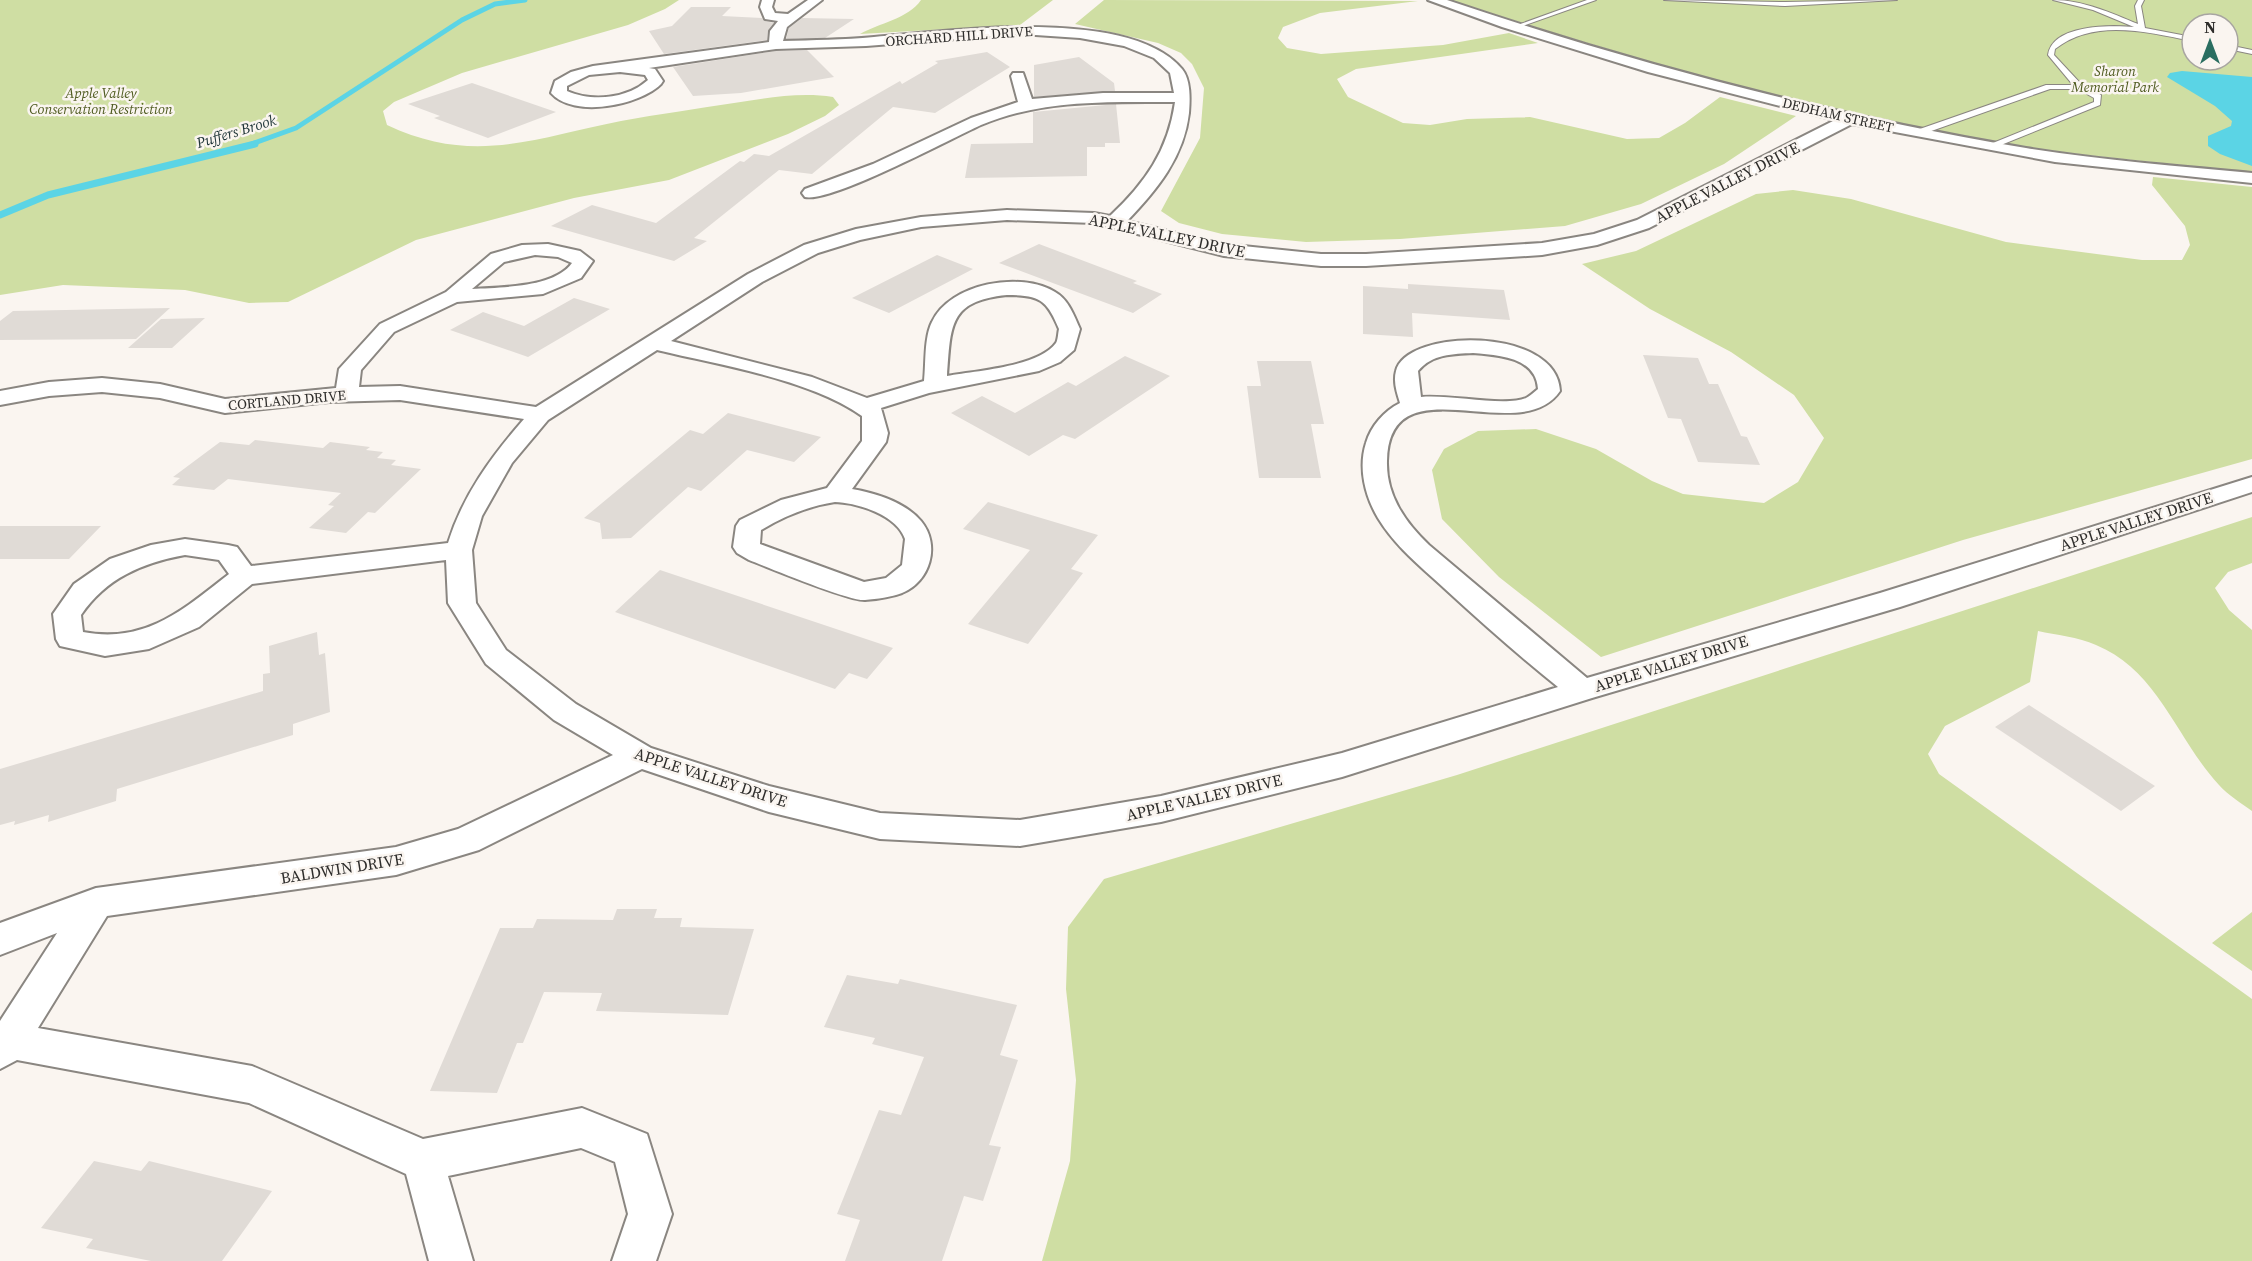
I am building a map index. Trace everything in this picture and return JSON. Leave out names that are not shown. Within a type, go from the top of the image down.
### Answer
[{"type":"street","points":[[768,0],[766,7],[770,16],[788,18]]},
{"type":"street","points":[[776,45],[777,31],[788,18],[816,0]]},
{"type":"street","name":"DEDHAM STREET","points":[[1434,0],[1662,72],[1917,133],[2069,159],[2252,178]]},
{"type":"street","name":"ORCHARD HILL DRIVE","points":[[616,68],[650,72],[656,81],[644,91],[617,99],[581,100],[559,93],[560,84],[589,71],[776,45],[866,42],[1021,30],[1080,34],[1127,43],[1159,55],[1177,72],[1184,97],[1180,128],[1170,156],[1146,189],[1116,221]]},
{"type":"street","points":[[1018,76],[1026,105]]},
{"type":"street","points":[[811,193],[879,168],[977,121],[1026,105],[1103,98],[1184,97]]},
{"type":"street","name":"APPLE VALLEY DRIVE","points":[[1851,118],[1643,224],[1597,239],[1542,249],[1366,260],[1321,260],[1224,250],[1116,221],[1062,216],[985,216],[921,222],[856,235],[812,249],[777,265],[540,415],[501,460],[469,516],[459,550],[462,603],[496,657],[565,712],[640,756],[769,799],[880,826],[1020,832],[1161,809],[1342,765],[1582,690],[1890,600],[2252,484]]},
{"type":"street","points":[[347,394],[350,369],[387,328],[453,296],[489,263],[507,255],[528,250],[556,251],[583,261],[574,274],[536,290],[453,296]]},
{"type":"street","points":[[867,406],[897,394],[1013,372],[1040,363],[1060,351],[1070,340],[1070,330],[1065,314],[1052,298],[1034,290],[1002,288],[967,299],[955,306],[942,322],[935,385]]},
{"type":"street","points":[[655,343],[807,383],[850,397],[867,406],[875,419],[874,442],[835,494],[812,497],[765,516],[749,526],[746,547],[777,561],[863,591],[894,586],[915,568],[919,537],[912,524],[896,513],[850,494],[835,494]]},
{"type":"street","points":[[1412,404],[1407,387],[1410,364],[1419,357],[1449,348],[1480,347],[1516,353],[1538,363],[1549,382],[1550,391],[1545,398],[1519,405],[1412,404],[1389,420],[1372,461],[1384,509],[1402,533],[1512,634],[1582,690]]},
{"type":"street","name":"CORTLAND DRIVE","points":[[0,398],[49,388],[102,385],[160,391],[225,406],[347,394],[400,393],[540,415]]},
{"type":"street","points":[[244,576],[228,553],[186,547],[151,553],[120,565],[84,590],[68,614],[70,639],[105,646],[149,639],[189,620],[244,576],[459,550]]},
{"type":"street","name":"BALDWIN DRIVE","points":[[0,939],[96,903],[396,861],[467,840],[640,756]]},
{"type":"street","points":[[96,903],[4,1046],[252,1085],[423,1160],[582,1128],[632,1149],[650,1214],[634,1261]]},
{"type":"street","points":[[423,1160],[451,1261]]},
{"type":"lane","points":[[1515,27],[1593,0]]},
{"type":"lane","points":[[1667,0],[1785,4],[1894,0]]},
{"type":"lane","points":[[2056,0],[2103,12],[2142,28],[2180,36]]},
{"type":"lane","points":[[2141,0],[2138,6],[2142,28]]},
{"type":"lane","points":[[1991,147],[2097,103],[2098,97],[2079,87],[2051,55],[2056,43],[2083,32],[2142,28]]},
{"type":"lane","points":[[1917,133],[2049,87],[2079,87]]},
{"type":"green space","name":"Apple Valley Conservation Restriction","points":[[0,0],[679,0],[665,9],[628,25],[462,73],[394,102],[383,111],[387,125],[418,137],[448,144],[504,145],[532,141],[635,118],[783,96],[833,97],[839,105],[825,116],[788,134],[669,180],[574,198],[416,240],[288,302],[249,303],[185,290],[63,285],[0,295]]},
{"type":"green space","points":[[921,0],[1053,0],[1020,25],[860,34],[909,12]]},
{"type":"green space","points":[[1104,0],[1418,1],[1320,13],[1283,27],[1278,38],[1287,48],[1321,54],[1443,45],[1509,33],[1538,43],[1356,69],[1337,79],[1348,97],[1403,123],[1430,125],[1467,119],[1530,117],[1627,139],[1659,138],[1685,123],[1720,97],[1796,116],[1724,164],[1641,204],[1565,226],[1400,239],[1306,242],[1222,234],[1179,223],[1161,211],[1200,138],[1204,88],[1192,64],[1181,53],[1158,43],[1075,24]]},
{"type":"green space","name":"Sharon Memorial Park","points":[[1451,0],[2252,0],[2252,172],[2027,147],[1881,120],[1736,85],[1593,45]]},
{"type":"green space","points":[[2153,177],[2252,187],[2252,459],[1963,540],[1601,657],[1499,577],[1442,519],[1432,470],[1444,449],[1478,431],[1536,429],[1596,449],[1652,481],[1683,494],[1764,503],[1798,482],[1824,438],[1794,395],[1731,352],[1650,309],[1582,264],[1636,251],[1756,194],[1793,190],[1851,199],[2006,242],[2142,260],[2182,260],[2190,245],[2185,226],[2152,185]]},
{"type":"green space","points":[[2252,517],[2252,563],[2228,572],[2215,588],[2229,610],[2252,630],[2252,811],[2230,796],[2219,785],[2204,767],[2151,688],[2135,671],[2117,656],[2089,642],[2038,631],[2030,682],[1945,726],[1928,754],[1939,774],[2252,999],[2252,1261],[1042,1261],[1070,1161],[1076,1080],[1066,989],[1068,927],[1104,879],[1457,775]]},
{"type":"green space","points":[[2252,912],[2252,971],[2212,943]]},
{"type":"water","points":[[2180,71],[2252,77],[2252,166],[2220,154],[2208,146],[2208,136],[2231,126],[2232,121],[2215,106],[2167,77],[2170,73]]},
{"type":"building","points":[[691,7],[731,7],[722,16],[762,18],[774,23],[768,31],[767,40],[664,54],[649,31],[672,26]]},
{"type":"building","points":[[802,18],[854,19],[825,38],[786,39],[789,28]]},
{"type":"building","points":[[807,50],[834,77],[741,93],[693,96],[673,67],[776,51]]},
{"type":"building","points":[[987,52],[1010,67],[935,113],[893,107],[812,174],[779,170],[694,238],[707,241],[674,261],[551,226],[592,205],[656,223],[740,161],[744,162],[754,154],[769,156],[900,81],[902,84],[938,63],[935,61]]},
{"type":"building","points":[[1079,57],[1114,83],[1115,91],[1034,97],[1034,65]]},
{"type":"building","points":[[472,83],[556,112],[488,138],[434,118],[440,116],[408,104]]},
{"type":"building","points":[[1116,104],[1120,143],[1105,143],[1105,147],[1087,147],[1087,176],[965,178],[971,144],[1033,143],[1033,112]]},
{"type":"building","points":[[1039,244],[1137,281],[1133,283],[1162,294],[1133,313],[999,263]]},
{"type":"building","points":[[937,255],[973,269],[889,313],[852,298]]},
{"type":"building","points":[[1408,284],[1504,290],[1510,320],[1412,313],[1413,337],[1363,334],[1363,286],[1408,289]]},
{"type":"building","points":[[574,298],[610,309],[528,357],[450,330],[483,312],[524,326]]},
{"type":"building","points":[[170,308],[136,339],[0,340],[0,321],[13,311]]},
{"type":"building","points":[[205,318],[172,348],[128,348],[161,319]]},
{"type":"building","points":[[1643,355],[1698,358],[1709,384],[1718,384],[1741,436],[1747,437],[1760,465],[1698,462],[1681,419],[1668,418]]},
{"type":"building","points":[[1125,356],[1170,376],[1075,439],[1063,435],[1029,456],[951,413],[982,396],[1015,413],[1068,382],[1076,386]]},
{"type":"building","points":[[1257,361],[1311,361],[1324,424],[1311,424],[1321,478],[1259,478],[1247,386],[1261,386]]},
{"type":"building","points":[[728,413],[821,437],[794,462],[747,450],[701,491],[688,487],[631,538],[602,539],[600,523],[584,518],[690,430],[703,434]]},
{"type":"building","points":[[255,440],[323,448],[330,442],[370,447],[366,450],[383,452],[377,458],[396,460],[391,465],[421,469],[375,513],[368,512],[346,533],[309,528],[334,506],[328,505],[341,493],[228,479],[214,490],[172,485],[180,478],[173,477],[220,442],[249,445]]},
{"type":"building","points":[[988,502],[1098,535],[1071,569],[1083,573],[1028,644],[968,624],[1030,550],[963,529]]},
{"type":"building","points":[[0,526],[101,526],[69,559],[0,559]]},
{"type":"building","points":[[660,570],[893,648],[867,679],[849,673],[835,689],[615,612]]},
{"type":"building","points":[[317,632],[319,655],[325,653],[330,712],[293,724],[293,735],[117,789],[116,801],[48,822],[49,815],[14,825],[15,821],[0,825],[0,769],[263,691],[263,674],[270,673],[269,646]]},
{"type":"building","points":[[2029,705],[2155,786],[2121,811],[1995,727]]},
{"type":"building","points":[[617,909],[657,909],[654,918],[682,918],[680,927],[754,929],[728,1015],[596,1011],[602,993],[544,992],[523,1043],[517,1043],[497,1093],[430,1091],[500,928],[533,928],[537,919],[613,920]]},
{"type":"building","points":[[847,975],[898,984],[900,979],[1017,1005],[1000,1055],[1018,1060],[989,1145],[1001,1147],[983,1201],[964,1196],[942,1261],[845,1261],[860,1220],[837,1214],[879,1110],[901,1115],[924,1057],[872,1044],[875,1038],[824,1027]]},
{"type":"building","points":[[94,1161],[141,1171],[149,1161],[272,1191],[222,1261],[151,1261],[86,1248],[93,1239],[41,1228]]},
{"type":"waterway","name":"Puffers Brook","points":[[249,145],[296,128],[462,20],[495,4],[525,0]]},
{"type":"waterway","name":"Puffers Brook","points":[[0,215],[48,195],[255,144]]}]
